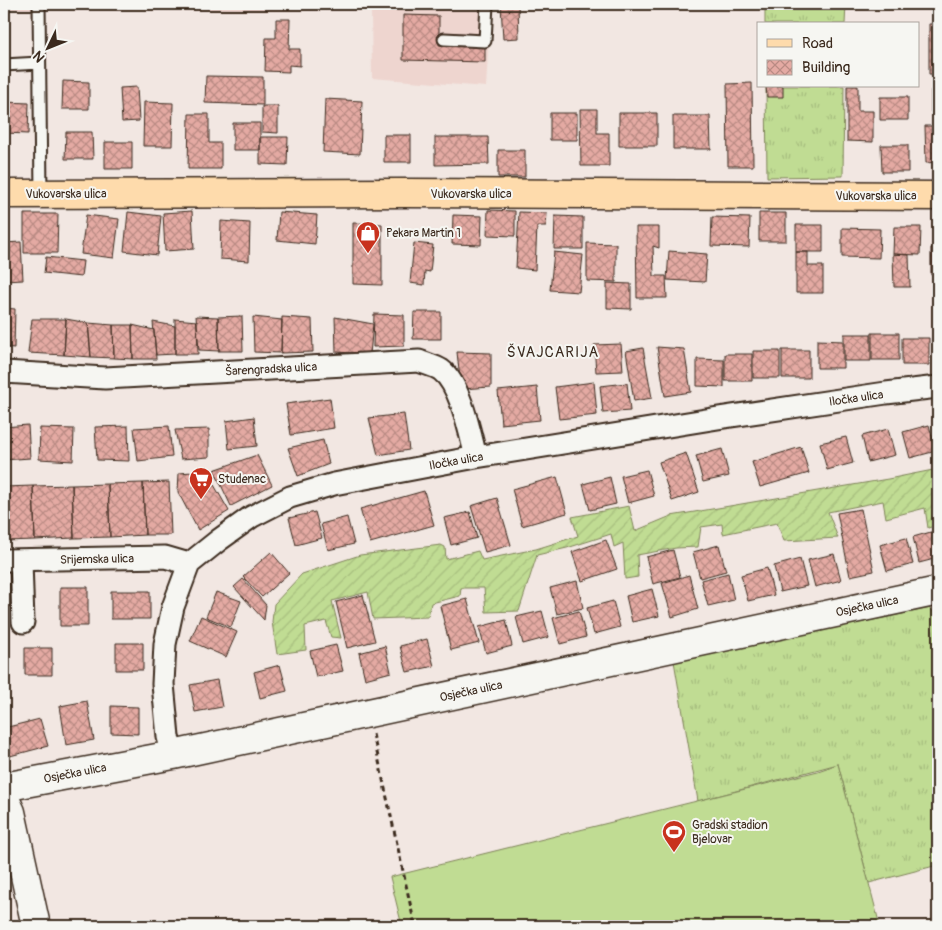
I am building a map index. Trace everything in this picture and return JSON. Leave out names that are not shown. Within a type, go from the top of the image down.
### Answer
[{"type":"main road","name":"Vukovarska ulica","points":[[4,194],[938,196]]},
{"type":"street","name":"Šarengradska ulica","points":[[4,372],[105,378],[419,361],[441,370],[454,386],[463,408],[476,457]]},
{"type":"street","name":"Iločka ulica","points":[[189,564],[252,516],[290,497],[334,484],[476,457],[718,418],[876,394],[938,387]]},
{"type":"street","name":"Srijemska ulica","points":[[12,560],[165,557],[189,564]]},
{"type":"street","points":[[12,560],[23,622]]},
{"type":"street","points":[[172,755],[162,684],[165,644],[173,608],[189,564]]},
{"type":"street","name":"Osječka ulica","points":[[4,787],[172,755],[938,591]]},
{"type":"street","points":[[4,797],[11,812],[36,926]]},
{"type":"lane","points":[[39,4],[41,194]]},
{"type":"lane","points":[[444,39],[485,41],[487,4]]},
{"type":"lane","points":[[4,65],[39,63]]},
{"type":"path","points":[[369,713],[415,926]]},
{"type":"path","points":[[932,926],[938,925]]},
{"type":"shaded area","points":[[4,4],[489,4],[490,21],[486,87],[372,78],[371,10],[4,9]]},
{"type":"green space","points":[[765,4],[846,4],[845,22],[765,22]]},
{"type":"green space","points":[[766,88],[844,88],[843,176],[767,177]]},
{"type":"green space","points":[[938,469],[938,525],[928,528],[925,508],[886,518],[883,501],[828,512],[838,538],[784,541],[777,523],[723,534],[722,524],[701,527],[698,547],[676,548],[637,555],[638,577],[625,579],[623,543],[614,547],[611,534],[537,555],[519,611],[486,612],[484,588],[461,588],[460,596],[431,603],[428,617],[373,619],[368,592],[332,601],[341,638],[331,637],[326,621],[305,626],[306,650],[277,654],[272,622],[274,604],[302,574],[360,555],[441,545],[445,547],[446,559],[478,551],[482,560],[536,549],[578,536],[572,517],[629,506],[635,531],[671,516]]},
{"type":"green space","points":[[931,608],[938,622],[938,865],[869,883],[838,764],[698,801],[674,661]]},
{"type":"green space","name":"Gradski stadion Bjelovar","points":[[838,764],[880,926],[402,926],[390,877],[818,771]]},
{"type":"building","points":[[518,4],[519,38],[503,39],[501,5]]},
{"type":"building","points":[[403,15],[439,16],[439,45],[485,45],[485,62],[403,60]]},
{"type":"building","points":[[276,19],[290,19],[289,49],[300,49],[300,66],[289,65],[289,72],[265,71],[266,38],[276,38]]},
{"type":"building","points":[[929,24],[938,24],[938,74],[929,74]]},
{"type":"building","points":[[206,76],[263,77],[263,105],[205,103]]},
{"type":"building","points":[[63,81],[89,82],[89,109],[62,109]]},
{"type":"building","points":[[752,83],[753,166],[728,166],[727,84]]},
{"type":"building","points":[[137,87],[139,121],[122,122],[120,88]]},
{"type":"building","points":[[766,88],[783,88],[783,97],[767,97]]},
{"type":"building","points":[[847,88],[858,88],[858,111],[873,111],[873,142],[847,141]]},
{"type":"building","points":[[931,90],[938,90],[938,112],[931,112]]},
{"type":"building","points":[[880,97],[908,97],[908,120],[880,120]]},
{"type":"building","points":[[325,99],[362,101],[360,154],[323,152]]},
{"type":"building","points":[[4,102],[29,103],[28,134],[4,133]]},
{"type":"building","points":[[144,102],[173,103],[172,146],[143,146]]},
{"type":"building","points":[[262,106],[278,106],[278,133],[262,132]]},
{"type":"building","points":[[580,109],[597,109],[597,133],[609,133],[609,166],[581,166]]},
{"type":"building","points":[[550,113],[577,113],[577,140],[550,140]]},
{"type":"building","points":[[619,113],[657,113],[657,146],[619,146]]},
{"type":"building","points":[[189,114],[209,114],[209,143],[221,143],[221,169],[188,169]]},
{"type":"building","points":[[673,116],[710,116],[711,149],[673,149]]},
{"type":"building","points":[[233,123],[260,123],[260,150],[233,150]]},
{"type":"building","points":[[925,126],[938,126],[938,162],[926,163]]},
{"type":"building","points":[[66,132],[92,132],[93,159],[65,159]]},
{"type":"building","points":[[384,135],[411,135],[411,162],[384,162]]},
{"type":"building","points":[[260,137],[288,137],[287,165],[260,164]]},
{"type":"building","points":[[435,137],[488,137],[489,164],[435,165]]},
{"type":"building","points":[[105,142],[132,142],[132,169],[105,169]]},
{"type":"building","points":[[881,145],[908,145],[908,172],[882,172]]},
{"type":"building","points":[[498,150],[525,150],[525,177],[498,177]]},
{"type":"building","points":[[488,210],[515,211],[515,236],[487,235]]},
{"type":"building","points":[[192,211],[194,249],[165,251],[163,213]]},
{"type":"building","points":[[128,212],[161,216],[157,255],[124,251]]},
{"type":"building","points":[[279,212],[317,215],[315,244],[277,240]]},
{"type":"building","points":[[519,212],[547,213],[546,226],[537,226],[535,270],[516,268]]},
{"type":"building","points":[[759,213],[786,213],[786,241],[759,241]]},
{"type":"building","points":[[24,214],[58,214],[57,253],[24,253]]},
{"type":"building","points":[[86,215],[119,219],[114,258],[81,254]]},
{"type":"building","points":[[453,215],[482,216],[481,245],[452,244]]},
{"type":"building","points":[[555,216],[583,217],[583,249],[554,249]]},
{"type":"building","points":[[712,217],[750,218],[749,247],[711,246]]},
{"type":"building","points":[[221,221],[250,223],[249,261],[220,259]]},
{"type":"building","name":"Pekara Martin 1","points":[[353,223],[382,224],[382,285],[353,284]]},
{"type":"building","points":[[796,225],[823,225],[823,252],[796,252]]},
{"type":"building","points":[[636,227],[659,227],[659,248],[653,246],[654,276],[666,276],[667,298],[637,298]]},
{"type":"building","points":[[894,227],[921,227],[920,255],[893,254]]},
{"type":"building","points":[[842,228],[880,229],[879,258],[842,257]]},
{"type":"building","points":[[21,242],[23,280],[4,281],[4,243]]},
{"type":"building","points":[[414,243],[433,245],[430,272],[425,271],[424,285],[410,283]]},
{"type":"building","points":[[587,243],[616,244],[616,282],[587,281]]},
{"type":"building","points":[[931,248],[938,248],[938,275],[931,275]]},
{"type":"building","points":[[669,251],[707,254],[705,282],[667,280]]},
{"type":"building","points":[[554,252],[583,255],[579,292],[550,290]]},
{"type":"building","points":[[796,252],[808,252],[808,266],[823,266],[823,293],[796,293]]},
{"type":"building","points":[[893,254],[909,255],[910,287],[894,287]]},
{"type":"building","points":[[46,257],[83,261],[81,277],[44,273]]},
{"type":"building","points":[[607,283],[631,284],[631,309],[607,308]]},
{"type":"building","points":[[4,308],[15,309],[14,348],[4,347]]},
{"type":"building","points":[[414,312],[441,312],[441,339],[413,339]]},
{"type":"building","points":[[374,314],[404,315],[404,346],[373,347]]},
{"type":"building","points":[[196,316],[218,317],[219,351],[199,350]]},
{"type":"building","points":[[242,316],[243,351],[219,351],[218,317]]},
{"type":"building","points":[[253,317],[282,320],[281,353],[254,352]]},
{"type":"building","points":[[282,317],[312,319],[313,352],[281,353]]},
{"type":"building","points":[[335,317],[373,324],[370,354],[336,352]]},
{"type":"building","points":[[32,319],[66,319],[64,355],[28,353]]},
{"type":"building","points":[[66,319],[88,323],[91,357],[64,355]]},
{"type":"building","points":[[175,319],[197,321],[198,354],[175,354]]},
{"type":"building","points":[[153,322],[175,326],[175,354],[156,355]]},
{"type":"building","points":[[88,323],[113,325],[114,358],[91,357]]},
{"type":"building","points":[[113,325],[132,325],[133,359],[114,358]]},
{"type":"building","points":[[132,325],[154,330],[156,359],[133,359]]},
{"type":"building","points":[[872,333],[899,333],[899,360],[872,360]]},
{"type":"building","points":[[844,334],[871,334],[871,361],[844,361]]},
{"type":"building","points":[[902,338],[929,338],[929,365],[902,365]]},
{"type":"building","points":[[817,340],[843,341],[843,368],[817,368]]},
{"type":"building","points":[[621,344],[623,371],[596,372],[594,345]]},
{"type":"building","points":[[657,347],[684,349],[691,392],[665,396]]},
{"type":"building","points":[[643,348],[652,398],[634,401],[626,351]]},
{"type":"building","points":[[782,350],[809,350],[809,378],[782,378]]},
{"type":"building","points":[[753,351],[780,351],[780,378],[753,378]]},
{"type":"building","points":[[457,352],[491,353],[491,387],[461,389]]},
{"type":"building","points":[[725,354],[752,354],[752,381],[725,381]]},
{"type":"building","points":[[697,359],[724,360],[724,387],[697,386]]},
{"type":"building","points":[[594,382],[597,415],[559,419],[555,387]]},
{"type":"building","points":[[627,383],[630,411],[603,413],[600,386]]},
{"type":"building","points":[[537,387],[540,420],[501,424],[498,391]]},
{"type":"building","points":[[330,398],[334,428],[291,435],[286,404]]},
{"type":"building","points":[[404,414],[409,450],[378,455],[369,418]]},
{"type":"building","points":[[254,417],[257,446],[229,449],[226,421]]},
{"type":"building","points":[[28,425],[30,458],[4,460],[4,427]]},
{"type":"building","points":[[929,425],[936,451],[910,458],[903,432]]},
{"type":"building","points":[[128,426],[129,461],[97,460],[95,427]]},
{"type":"building","points":[[169,426],[172,457],[138,461],[134,428]]},
{"type":"building","points":[[40,428],[74,429],[73,461],[39,459]]},
{"type":"building","points":[[209,429],[209,457],[181,459],[175,430]]},
{"type":"building","points":[[888,429],[895,455],[868,462],[862,436]]},
{"type":"building","points":[[846,437],[853,463],[827,470],[820,443]]},
{"type":"building","points":[[323,440],[329,464],[298,476],[288,448]]},
{"type":"building","points":[[801,447],[809,473],[760,487],[752,462]]},
{"type":"building","points":[[722,449],[729,476],[703,482],[696,456]]},
{"type":"building","points":[[686,453],[699,492],[672,501],[659,462]]},
{"type":"building","points":[[257,455],[272,485],[231,506],[214,470]]},
{"type":"building","points":[[647,470],[654,496],[628,503],[621,476]]},
{"type":"building","points":[[206,471],[229,511],[198,530],[178,492],[179,473]]},
{"type":"building","points":[[557,477],[567,513],[522,526],[512,489]]},
{"type":"building","points":[[610,477],[616,504],[590,510],[583,484]]},
{"type":"building","points":[[169,482],[171,535],[145,535],[143,483]]},
{"type":"building","points":[[143,483],[145,535],[110,537],[108,484]]},
{"type":"building","points":[[108,484],[110,537],[74,538],[72,485]]},
{"type":"building","points":[[72,485],[74,538],[35,540],[33,486]]},
{"type":"building","points":[[33,486],[35,540],[4,541],[4,487]]},
{"type":"building","points":[[424,491],[434,525],[370,543],[360,509]]},
{"type":"building","points":[[497,498],[511,545],[485,552],[471,506]]},
{"type":"building","points":[[861,509],[874,571],[850,576],[837,513]]},
{"type":"building","points":[[315,512],[322,538],[296,545],[289,518]]},
{"type":"building","points":[[470,512],[477,538],[451,545],[444,518]]},
{"type":"building","points":[[347,517],[354,544],[328,550],[321,524]]},
{"type":"building","points":[[938,530],[938,558],[919,563],[913,537]]},
{"type":"building","points":[[906,538],[913,564],[887,571],[880,545]]},
{"type":"building","points":[[606,540],[617,569],[582,581],[572,552]]},
{"type":"building","points":[[719,545],[726,571],[700,578],[693,552]]},
{"type":"building","points":[[673,550],[680,577],[653,584],[646,557]]},
{"type":"building","points":[[271,552],[289,573],[262,597],[243,577]]},
{"type":"building","points":[[834,554],[841,580],[815,587],[808,560]]},
{"type":"building","points":[[800,559],[807,586],[780,592],[774,566]]},
{"type":"building","points":[[767,568],[774,595],[748,601],[741,575]]},
{"type":"building","points":[[728,573],[734,600],[708,606],[701,580]]},
{"type":"building","points":[[689,575],[698,609],[672,617],[662,583]]},
{"type":"building","points":[[243,579],[266,605],[264,620],[234,587]]},
{"type":"building","points":[[577,581],[583,608],[557,614],[550,588]]},
{"type":"building","points":[[60,587],[88,587],[88,626],[60,626]]},
{"type":"building","points":[[652,589],[659,616],[632,622],[626,596]]},
{"type":"building","points":[[111,591],[150,591],[150,619],[111,619]]},
{"type":"building","points":[[216,592],[241,601],[231,627],[206,617]]},
{"type":"building","points":[[363,595],[375,641],[347,648],[336,602]]},
{"type":"building","points":[[467,599],[479,643],[451,650],[440,606]]},
{"type":"building","points":[[613,601],[620,627],[594,634],[587,608]]},
{"type":"building","points":[[542,611],[549,637],[523,644],[516,617]]},
{"type":"building","points":[[579,611],[586,637],[560,644],[553,618]]},
{"type":"building","points":[[201,616],[237,632],[226,657],[190,641]]},
{"type":"building","points":[[506,620],[512,646],[486,653],[479,627]]},
{"type":"building","points":[[427,639],[434,666],[407,672],[400,646]]},
{"type":"building","points":[[116,643],[143,643],[143,670],[116,670]]},
{"type":"building","points":[[336,645],[343,671],[316,677],[310,651]]},
{"type":"building","points":[[385,646],[391,672],[365,679],[359,653]]},
{"type":"building","points":[[25,648],[52,648],[52,675],[25,675]]},
{"type":"building","points":[[280,665],[287,691],[260,698],[254,672]]},
{"type":"building","points":[[217,680],[222,707],[195,712],[190,685]]},
{"type":"building","points":[[87,701],[94,740],[66,745],[60,706]]},
{"type":"building","points":[[111,706],[138,707],[138,734],[111,733]]},
{"type":"building","points":[[40,719],[48,746],[10,756],[4,728]]},
{"type":"place","name":"Pekara Martin 1","points":[[368,254]]},
{"type":"place","name":"Studenac","points":[[201,500]]},
{"type":"place","name":"Gradski stadion Bjelovar","points":[[674,853]]},
{"type":"district","name":"ŠVAJCARIJA","points":[[553,352]]}]
